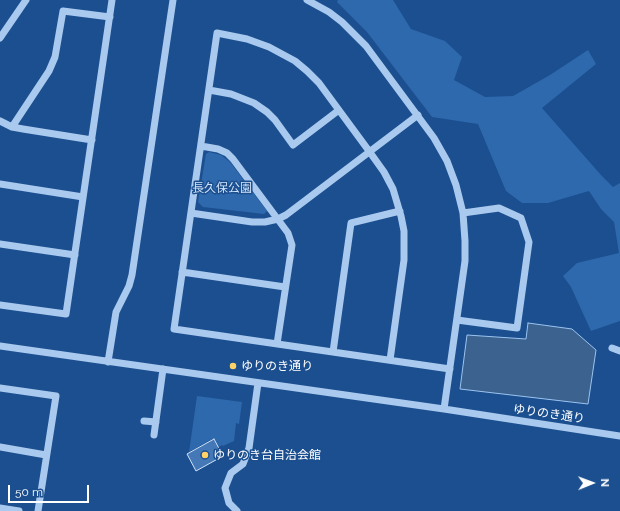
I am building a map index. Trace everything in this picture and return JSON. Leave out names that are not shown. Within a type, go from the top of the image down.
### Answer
[{"type":"street","points":[[0,38],[26,0]]},
{"type":"street","points":[[0,305],[66,314],[112,0]]},
{"type":"street","points":[[108,362],[116,312],[129,286],[132,275],[173,0]]},
{"type":"street","points":[[307,0],[320,3],[366,46],[434,138],[447,161],[456,185],[463,213],[465,261],[444,409]]},
{"type":"street","points":[[12,127],[49,71],[55,57],[63,11],[110,17]]},
{"type":"street","points":[[390,360],[403,272],[404,231],[393,188],[370,151],[319,83],[295,61],[258,42],[217,33],[174,329],[450,369]]},
{"type":"street","points":[[209,90],[231,94],[254,103],[275,120],[293,145],[339,110]]},
{"type":"street","points":[[191,213],[252,222],[265,222],[278,219],[286,215],[418,115]]},
{"type":"street","points":[[0,120],[12,127],[92,140]]},
{"type":"street","points":[[200,146],[218,149],[227,153],[234,159],[288,233],[292,245],[277,344]]},
{"type":"street","points":[[0,184],[84,197]]},
{"type":"street","points":[[457,320],[517,328],[529,242],[521,218],[499,208],[463,213]]},
{"type":"street","points":[[333,352],[351,222],[400,211]]},
{"type":"street","points":[[0,244],[75,255]]},
{"type":"street","points":[[182,272],[285,287]]},
{"type":"street","name":"ゆりのき通り","points":[[0,346],[444,409],[620,436]]},
{"type":"street","points":[[612,348],[620,351]]},
{"type":"street","points":[[154,435],[163,369]]},
{"type":"street","points":[[237,511],[230,503],[225,488],[231,473],[243,464],[249,448],[258,383]]},
{"type":"street","points":[[0,388],[56,396],[38,511]]},
{"type":"street","points":[[144,421],[156,422]]},
{"type":"street","points":[[0,447],[46,455]]},
{"type":"street","points":[[0,508],[19,511]]},
{"type":"green space","points":[[338,0],[393,0],[411,29],[445,41],[462,57],[454,80],[485,97],[513,96],[550,75],[588,50],[596,64],[542,108],[613,187],[620,183],[620,321],[591,331],[571,287],[563,276],[577,263],[619,253],[614,222],[601,209],[589,191],[548,203],[522,203],[506,191],[478,124],[432,117],[367,32],[337,2]]},
{"type":"green space","name":"長久保公園","points":[[209,152],[221,155],[230,162],[267,211],[264,214],[203,207],[198,202],[206,154]]},
{"type":"green space","points":[[197,396],[242,402],[239,424],[236,423],[234,441],[219,447],[214,438],[189,452]]},
{"type":"shaded area","points":[[528,323],[572,329],[596,350],[588,404],[460,389],[467,335],[526,339]]},
{"type":"building","points":[[214,439],[223,456],[196,471],[187,454]]},
{"type":"place","name":"ゆりのき通り","points":[[233,366]]},
{"type":"place","name":"ゆりのき台自治会館","points":[[205,455]]}]
